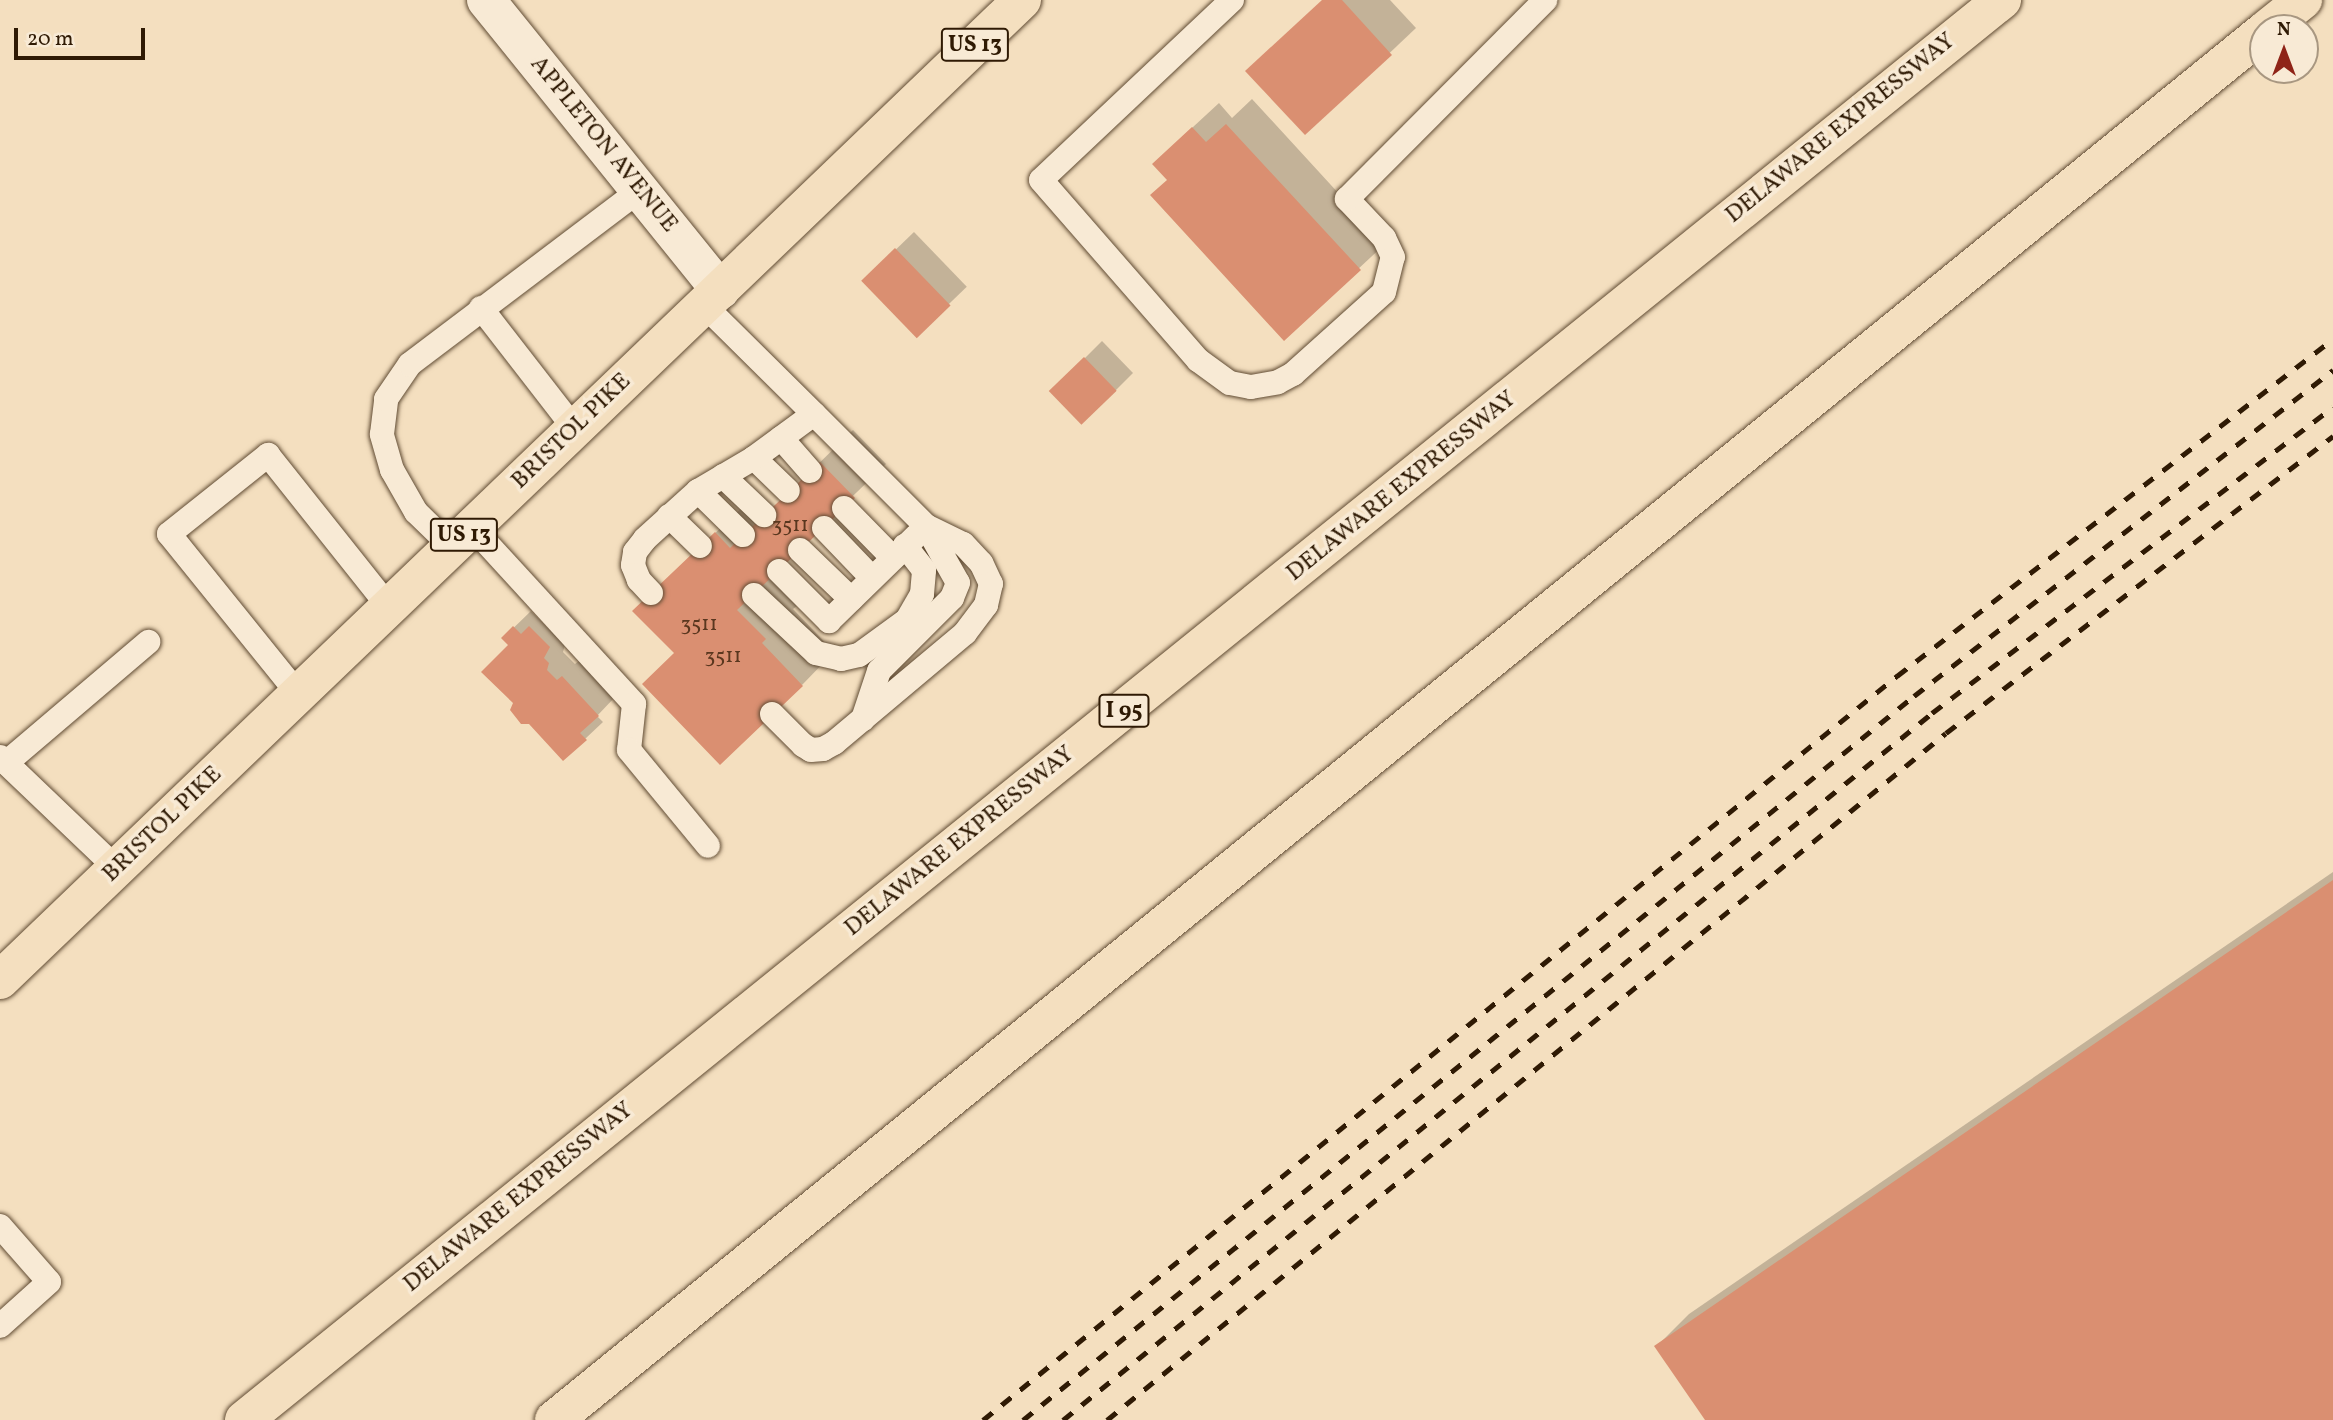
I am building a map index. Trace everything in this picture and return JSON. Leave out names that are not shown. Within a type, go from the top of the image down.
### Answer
[{"type":"main road","name":"BRISTOL PIKE","points":[[0,980],[1022,0]]},
{"type":"main road","name":"DELAWARE EXPRESSWAY","points":[[244,1420],[2002,0]]},
{"type":"main road","points":[[2285,14],[2302,0]]},
{"type":"main road","points":[[554,1420],[2249,43]]},
{"type":"street","name":"APPLETON AVENUE","points":[[486,0],[640,190],[712,297]]},
{"type":"lane","points":[[1232,0],[1041,180],[1198,360],[1230,383],[1251,387],[1278,382],[1293,374],[1384,292],[1392,257],[1384,238],[1347,199],[1545,0]]},
{"type":"lane","points":[[640,190],[481,308],[410,365],[386,398],[382,434],[392,470],[416,512],[462,537],[634,704],[629,750],[708,846]]},
{"type":"lane","points":[[712,297],[814,414],[926,526],[958,583],[952,598],[879,671],[863,719]]},
{"type":"lane","points":[[481,308],[575,429]]},
{"type":"lane","points":[[651,593],[639,580],[633,565],[635,552],[669,516],[698,491],[754,458],[814,414]]},
{"type":"lane","points":[[781,439],[810,471]]},
{"type":"lane","points":[[299,695],[169,534],[268,455],[389,607]]},
{"type":"lane","points":[[754,458],[788,491]]},
{"type":"lane","points":[[723,476],[764,515]]},
{"type":"lane","points":[[698,491],[743,535]]},
{"type":"lane","points":[[754,595],[816,653],[841,659],[859,655],[906,620],[922,594],[924,570],[844,508]]},
{"type":"lane","points":[[669,516],[700,546]]},
{"type":"lane","points":[[779,571],[829,621],[926,526]]},
{"type":"lane","points":[[772,714],[811,750],[823,749],[834,743],[965,633],[986,605],[991,584],[981,563],[963,544],[926,526]]},
{"type":"lane","points":[[824,528],[872,578]]},
{"type":"lane","points":[[800,550],[851,599]]},
{"type":"lane","points":[[117,869],[3,760],[148,642]]},
{"type":"lane","points":[[0,1226],[49,1282],[0,1326]]},
{"type":"building","points":[[1322,0],[1342,0],[1392,55],[1305,135],[1245,71]]},
{"type":"building","points":[[1226,124],[1361,270],[1284,341],[1150,195],[1167,180],[1152,164],[1192,127],[1206,142]]},
{"type":"building","points":[[895,248],[951,306],[917,338],[861,281]]},
{"type":"building","points":[[1084,357],[1117,391],[1081,425],[1049,391]]},
{"type":"building","points":[[820,462],[855,498],[737,610],[766,639],[762,643],[803,686],[720,765],[642,684],[674,653],[632,611],[715,532],[730,548]]},
{"type":"building","points":[[513,626],[521,634],[529,626],[550,647],[544,658],[549,663],[547,670],[557,680],[562,676],[599,716],[580,733],[587,740],[563,761],[529,724],[521,724],[510,710],[513,703],[481,672],[508,645],[501,638]]},
{"type":"building","points":[[2333,880],[2333,1420],[1705,1420],[1654,1346]]},
{"type":"railway","points":[[983,1420],[1897,676],[2333,339]]},
{"type":"railway","points":[[1023,1420],[1914,696],[2333,370]]},
{"type":"railway","points":[[1063,1420],[1932,713],[2333,407]]},
{"type":"railway","points":[[1107,1420],[1946,733],[2333,436]]}]
